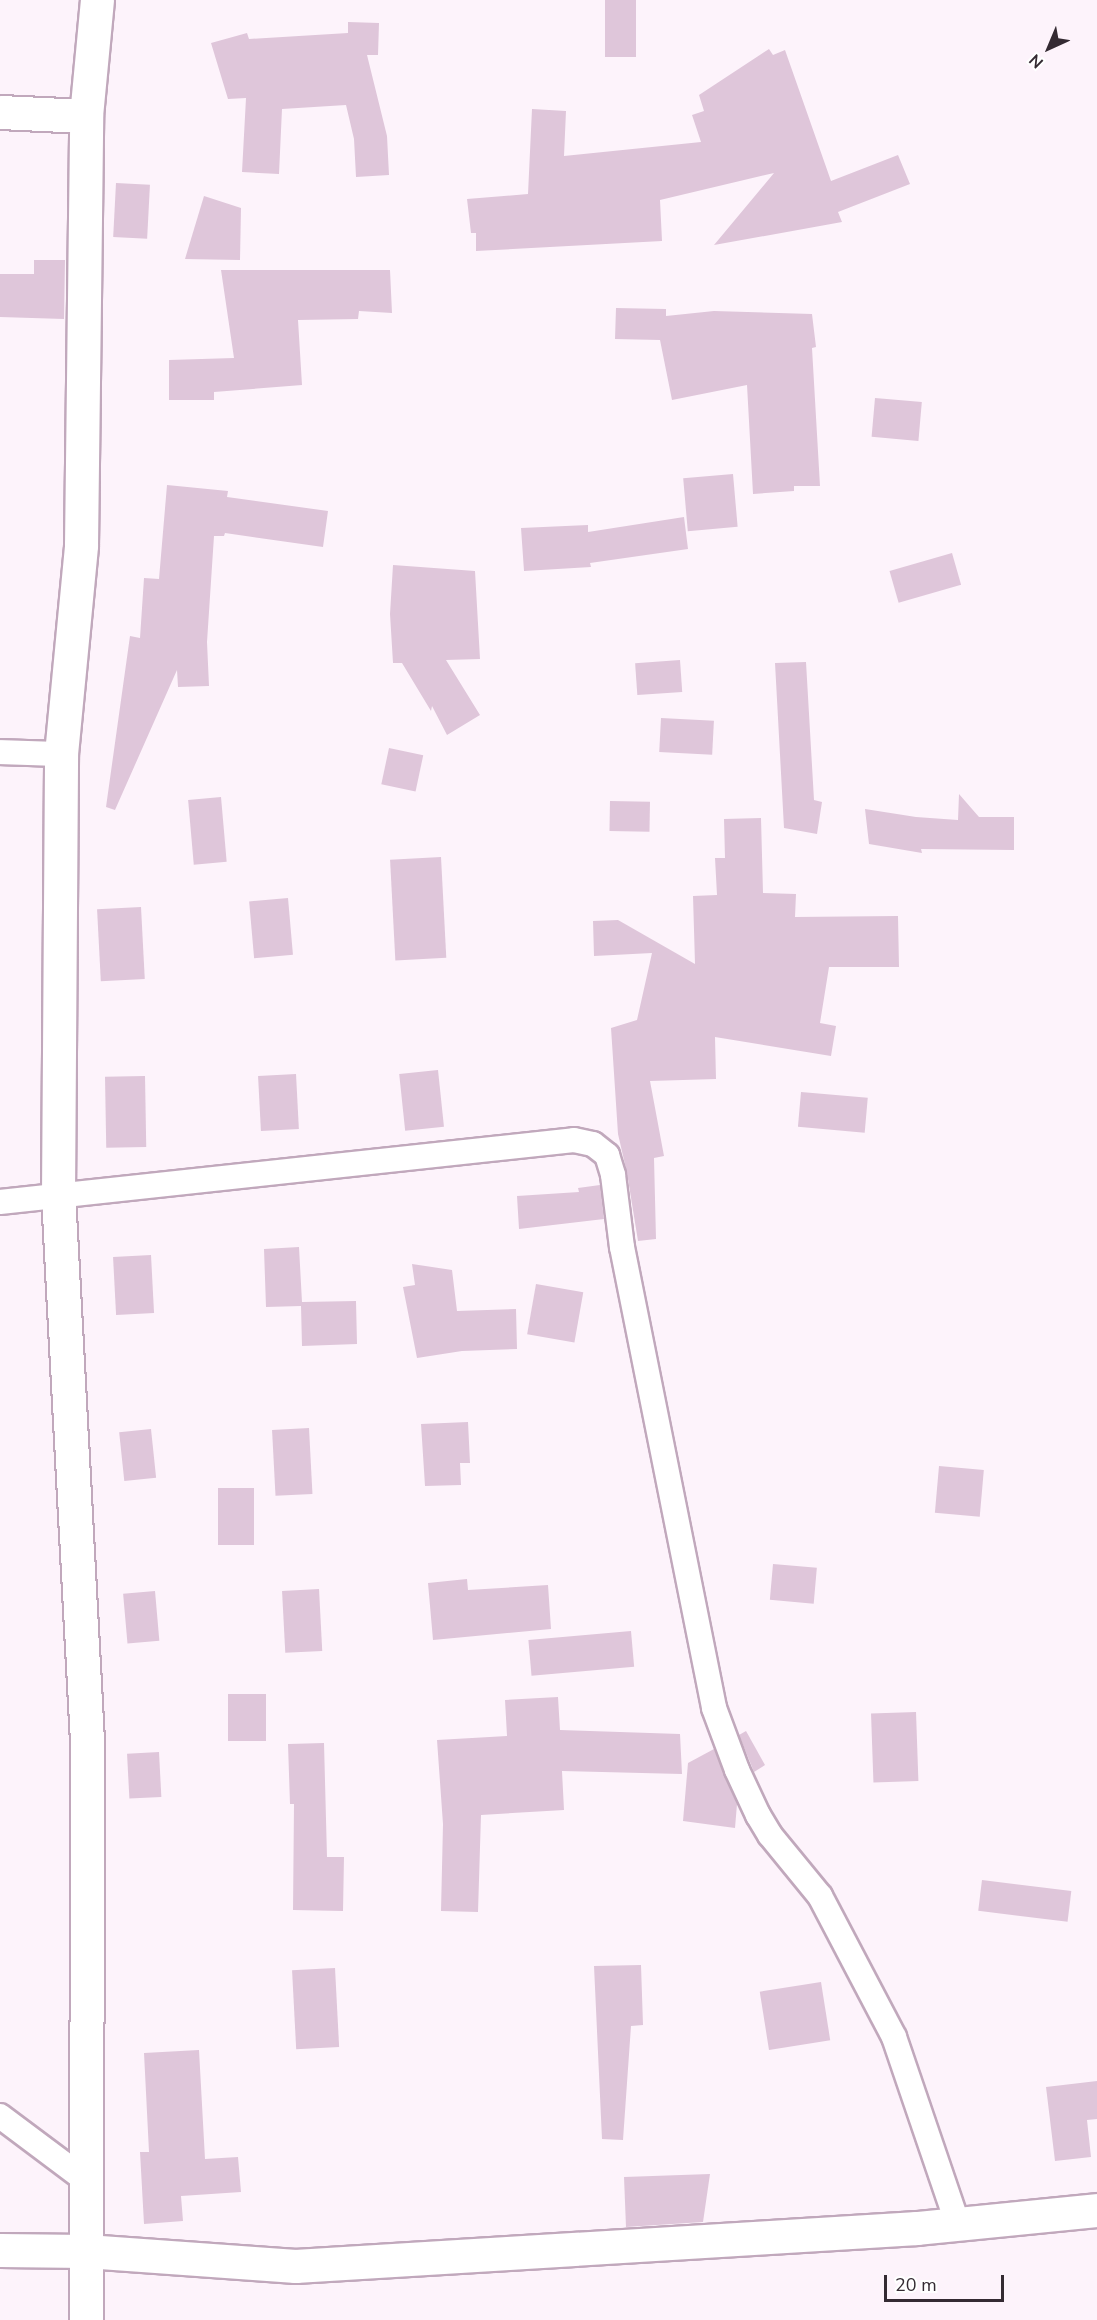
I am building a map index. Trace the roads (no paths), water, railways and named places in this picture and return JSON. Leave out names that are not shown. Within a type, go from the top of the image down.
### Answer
[{"type":"street","points":[[86,2320],[87,1741],[58,1195],[61,754],[81,545],[86,116],[97,0]]},
{"type":"street","points":[[0,112],[86,116]]},
{"type":"street","points":[[0,2250],[86,2252],[295,2266],[958,2225],[1097,2210]]},
{"type":"lane","points":[[0,752],[61,754]]},
{"type":"lane","points":[[0,1202],[574,1140],[593,1144],[608,1155],[614,1175],[622,1248],[714,1708],[758,1815],[770,1835],[820,1896],[894,2037],[958,2225]]},
{"type":"lane","points":[[0,2116],[87,2181]]}]
